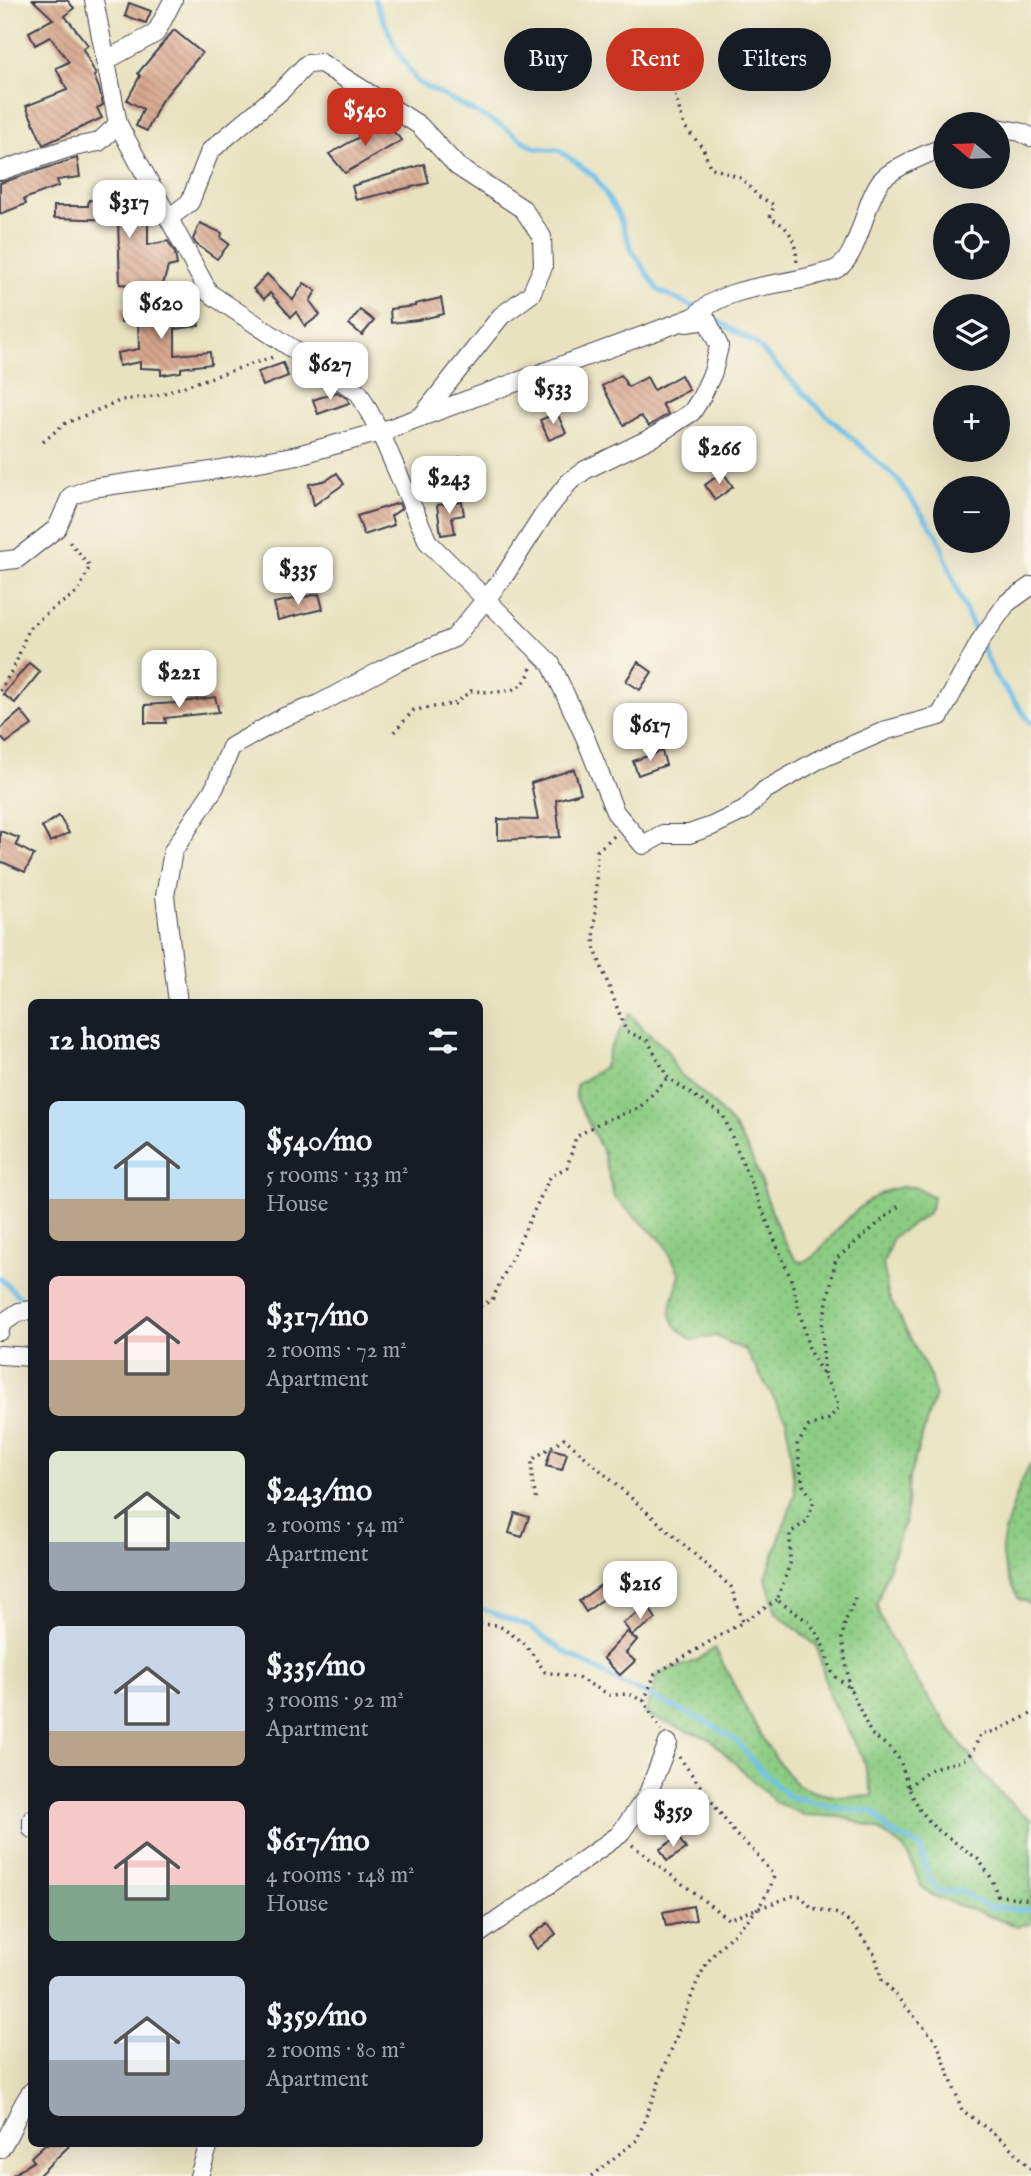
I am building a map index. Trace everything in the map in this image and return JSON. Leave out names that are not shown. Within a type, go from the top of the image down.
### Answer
[{"type":"street","points":[[94,0],[118,124],[209,293],[359,393],[380,432],[428,542],[551,664],[585,737],[615,813],[643,845],[663,834],[689,834],[712,826],[746,810],[765,790],[818,760],[887,730],[940,716],[982,638],[1007,603],[1031,586]]},
{"type":"street","points":[[105,61],[156,33],[173,0]]},
{"type":"street","points":[[169,218],[190,202],[210,150],[281,91],[307,64],[321,63],[419,125],[457,166],[523,209],[542,237],[543,267],[531,294],[502,316],[420,418]]},
{"type":"street","points":[[0,171],[69,148],[99,142],[118,124]]},
{"type":"street","points":[[1010,130],[1031,137]]},
{"type":"street","points":[[0,561],[17,559],[57,528],[71,496],[92,488],[298,455],[380,432],[686,320],[706,304],[747,290],[799,280],[839,268],[854,248],[861,223],[881,181],[915,159],[933,152]]},
{"type":"street","points":[[178,999],[165,897],[173,851],[215,787],[231,747],[284,717],[317,705],[395,663],[454,638],[503,578],[544,514],[569,482],[586,470],[655,436],[692,412],[713,372],[719,346],[707,320],[695,323],[686,320]]},
{"type":"street","points":[[0,1331],[1,1324],[19,1312],[28,1311]]},
{"type":"street","points":[[0,1353],[28,1356]]},
{"type":"street","points":[[483,1931],[619,1835],[647,1797],[668,1743]]},
{"type":"street","points":[[0,2149],[28,2098]]},
{"type":"street","points":[[199,2176],[208,2147]]},
{"type":"path","points":[[673,91],[684,126],[703,148],[710,167],[741,178],[758,196],[774,205],[769,218],[784,224],[796,245],[799,280]]},
{"type":"path","points":[[43,442],[64,424],[122,400],[155,396],[295,350]]},
{"type":"path","points":[[0,691],[16,663],[28,629],[47,612],[78,592],[90,566],[57,528]]},
{"type":"path","points":[[394,732],[414,710],[454,704],[471,691],[503,693],[521,688],[530,676],[535,647]]},
{"type":"path","points":[[627,826],[597,851],[594,947],[626,1031],[648,1041],[668,1078],[723,1115],[792,1282],[810,1352],[839,1407],[829,1419],[809,1426],[797,1445],[803,1485],[814,1501],[807,1521],[790,1533],[790,1563],[777,1600],[655,1674],[644,1701]]},
{"type":"path","points":[[483,1304],[492,1300],[550,1177],[567,1167],[576,1137],[599,1123],[639,1108],[668,1078]]},
{"type":"path","points":[[824,1376],[822,1326],[836,1259],[900,1205]]},
{"type":"path","points":[[536,1499],[532,1460],[564,1438],[731,1587],[743,1622]]},
{"type":"path","points":[[856,1595],[845,1622],[842,1638],[850,1688],[871,1734],[889,1746],[900,1760],[908,1787],[920,1810],[934,1827],[979,1860],[992,1879],[997,1895],[1031,1900]]},
{"type":"path","points":[[777,1600],[810,1623],[821,1640],[833,1675],[850,1688]]},
{"type":"path","points":[[483,1624],[498,1625],[525,1644],[545,1672],[578,1678],[610,1695],[628,1694],[644,1701],[668,1743],[736,1835],[753,1850],[774,1876],[768,1894],[757,1910],[710,1959],[696,1982],[637,2140],[592,2176]]},
{"type":"path","points":[[908,1787],[926,1772],[968,1758],[976,1747],[980,1734],[996,1731],[1031,1714]]},
{"type":"path","points":[[619,1835],[728,1919],[793,1896],[801,1896],[813,1908],[839,1914],[855,1927],[875,1955],[882,1980],[937,2042],[961,2110],[1005,2142],[1031,2169]]},
{"type":"green space","points":[[630,1013],[641,1027],[667,1050],[677,1071],[733,1126],[748,1150],[779,1231],[797,1261],[803,1262],[813,1257],[845,1221],[883,1192],[913,1187],[933,1196],[931,1209],[925,1216],[893,1237],[883,1264],[888,1295],[930,1376],[935,1395],[909,1478],[906,1516],[877,1603],[881,1618],[908,1667],[966,1752],[995,1787],[1031,1819],[1031,1924],[1017,1926],[933,1896],[922,1888],[909,1856],[902,1847],[878,1829],[841,1817],[804,1815],[775,1802],[710,1739],[645,1715],[659,1673],[696,1661],[715,1648],[767,1746],[792,1779],[804,1788],[821,1794],[873,1796],[862,1756],[829,1696],[817,1646],[776,1613],[766,1578],[795,1493],[787,1421],[746,1351],[716,1336],[692,1340],[676,1325],[671,1311],[680,1274],[664,1243],[614,1197],[603,1152],[576,1098],[576,1085],[604,1067],[609,1050]]},
{"type":"green space","points":[[1031,1463],[1031,1604],[1019,1599],[1006,1571],[1002,1552],[1013,1507]]},
{"type":"building","points":[[33,0],[67,0],[74,8],[65,16],[88,45],[83,49],[96,75],[94,76],[103,105],[97,108],[102,118],[43,145],[26,106],[67,90],[56,68],[69,62],[50,37],[35,45],[29,32],[53,19]]},
{"type":"building","points":[[129,3],[151,11],[146,23],[125,16]]},
{"type":"building","points":[[174,30],[202,53],[161,101],[147,131],[136,126],[143,109],[127,100],[140,76],[138,73]]},
{"type":"building","points":[[384,123],[402,140],[345,173],[329,154]]},
{"type":"building","points":[[77,158],[80,177],[57,180],[59,186],[24,199],[26,204],[0,214],[0,183]]},
{"type":"building","points":[[424,164],[429,183],[356,200],[352,186]]},
{"type":"building","points":[[141,196],[141,211],[148,211],[148,245],[168,241],[175,253],[177,265],[168,267],[162,288],[120,284],[118,220],[54,218],[54,206],[88,206],[89,200],[124,201],[123,197]]},
{"type":"building","points":[[200,223],[222,233],[221,238],[229,244],[217,259],[193,239]]},
{"type":"building","points":[[267,274],[293,300],[304,283],[316,291],[310,301],[320,315],[305,326],[296,312],[291,317],[270,293],[264,299],[253,289]]},
{"type":"building","points":[[441,298],[444,314],[391,323],[390,309],[415,306]]},
{"type":"building","points":[[121,308],[157,308],[155,316],[197,311],[199,326],[175,329],[175,355],[210,352],[211,364],[181,368],[181,372],[161,375],[161,369],[140,368],[140,362],[119,366],[117,353],[139,349],[138,321],[121,322]]},
{"type":"building","points":[[360,310],[374,321],[362,335],[349,324]]},
{"type":"building","points":[[283,363],[288,376],[263,386],[258,372]]},
{"type":"building","points":[[621,375],[628,387],[647,377],[654,390],[681,375],[689,390],[662,404],[668,414],[649,426],[641,416],[624,425],[602,386]]},
{"type":"building","points":[[337,392],[348,399],[349,403],[318,414],[313,400]]},
{"type":"building","points":[[557,413],[566,433],[549,440],[540,420]]},
{"type":"building","points":[[460,457],[463,463],[431,487],[422,476],[434,467],[435,469]]},
{"type":"building","points":[[723,472],[733,487],[715,500],[705,485]]},
{"type":"building","points":[[337,473],[344,484],[314,505],[309,484],[327,480]]},
{"type":"building","points":[[462,502],[464,515],[452,517],[455,533],[441,535],[437,505]]},
{"type":"building","points":[[399,503],[401,509],[391,516],[394,525],[364,535],[357,516]]},
{"type":"building","points":[[319,594],[323,609],[278,620],[274,603]]},
{"type":"building","points":[[638,662],[652,672],[640,690],[626,681]]},
{"type":"building","points":[[29,663],[40,672],[15,703],[3,694]]},
{"type":"building","points":[[215,697],[219,712],[165,718],[166,723],[145,723],[145,705]]},
{"type":"building","points":[[21,711],[32,725],[6,743],[0,736],[0,729]]},
{"type":"building","points":[[662,751],[666,765],[638,775],[633,761]]},
{"type":"building","points":[[574,769],[581,793],[556,800],[560,837],[498,840],[498,819],[538,820],[531,783]]},
{"type":"building","points":[[59,816],[69,833],[50,842],[42,827]]},
{"type":"building","points":[[0,831],[19,838],[16,845],[34,855],[25,872],[0,861]]},
{"type":"building","points":[[551,1449],[567,1453],[562,1470],[546,1466]]},
{"type":"building","points":[[515,1513],[529,1517],[522,1537],[509,1533]]},
{"type":"building","points":[[613,1576],[620,1586],[586,1612],[579,1601]]},
{"type":"building","points":[[648,1606],[656,1619],[632,1635],[623,1623]]},
{"type":"building","points":[[627,1632],[637,1640],[626,1653],[635,1661],[620,1675],[603,1658]]},
{"type":"building","points":[[678,1837],[686,1849],[667,1861],[660,1849]]},
{"type":"building","points":[[693,1906],[696,1920],[666,1926],[663,1912]]},
{"type":"building","points":[[548,1923],[556,1934],[537,1949],[529,1937]]},
{"type":"building","points":[[42,2147],[68,2147],[38,2176],[11,2176],[34,2161],[31,2157]]},
{"type":"waterway","points":[[375,0],[396,48],[417,82],[500,125],[535,148],[559,150],[595,177],[618,214],[632,250],[658,290],[697,309]]},
{"type":"waterway","points":[[711,317],[756,344],[811,401],[897,479],[938,536],[978,638]]},
{"type":"waterway","points":[[982,647],[994,674],[1031,723]]},
{"type":"waterway","points":[[0,1278],[28,1305]]},
{"type":"waterway","points":[[483,1609],[528,1626],[565,1652],[617,1681],[711,1724],[737,1741],[756,1765],[788,1796],[831,1807],[874,1812],[890,1832],[920,1846],[929,1879],[939,1892],[959,1891],[988,1907],[1031,1910]]}]
